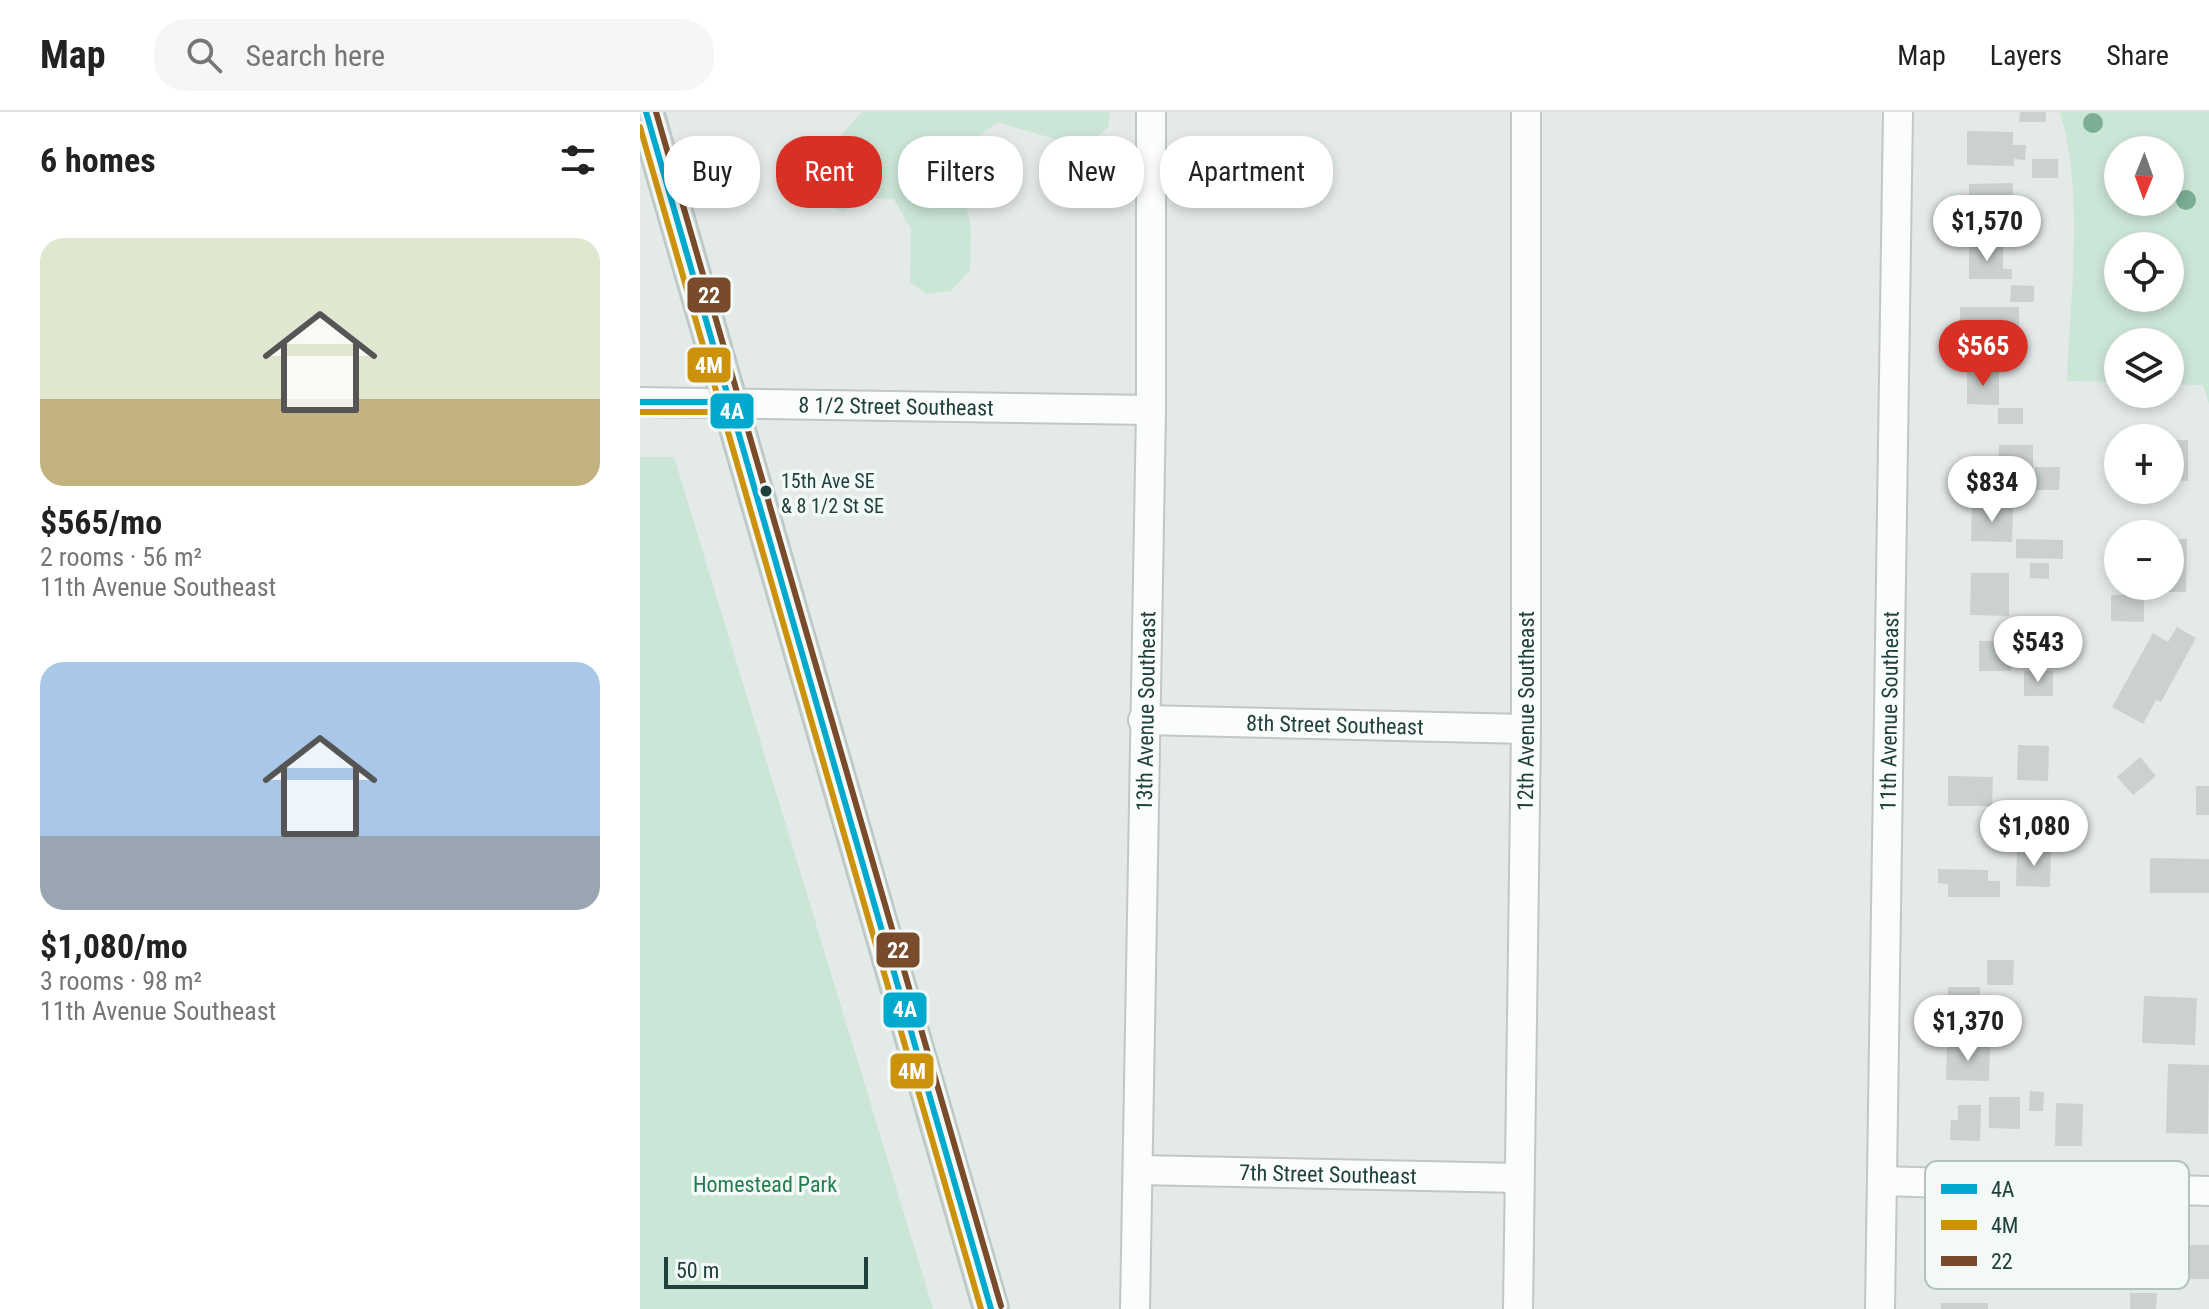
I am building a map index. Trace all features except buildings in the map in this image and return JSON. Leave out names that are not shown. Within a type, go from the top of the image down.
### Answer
[{"type":"main road","points":[[646,112],[991,1309]]},
{"type":"street","name":"13th Avenue Southeast","points":[[1135,1309],[1143,720],[1151,410],[1151,112]]},
{"type":"street","name":"12th Avenue Southeast","points":[[1518,1309],[1526,729],[1526,112]]},
{"type":"street","name":"11th Avenue Southeast","points":[[1880,1309],[1898,112]]},
{"type":"street","name":"8 1/2 Street Southeast","points":[[640,402],[1151,410]]},
{"type":"street","name":"8th Street Southeast","points":[[1143,720],[1526,729]]},
{"type":"street","name":"7th Street Southeast","points":[[1138,1170],[1519,1178]]},
{"type":"street","points":[[1882,1181],[1925,1182]]},
{"type":"street","points":[[2189,1190],[2209,1191]]},
{"type":"green space","points":[[862,112],[1110,112],[1108,127],[1098,136],[1045,136],[998,122],[978,136],[898,136],[898,206],[894,199],[882,199],[882,136],[841,135]]},
{"type":"green space","points":[[2060,112],[2209,112],[2209,404],[2203,385],[2184,384],[2184,328],[2104,328],[2104,382],[2067,381],[2074,245],[2072,177]]},
{"type":"green space","points":[[899,208],[967,208],[971,230],[970,270],[951,291],[926,294],[910,282],[911,229]]},
{"type":"green space","name":"Homestead Park","points":[[640,457],[674,457],[933,1309],[640,1309]]},
{"type":"transit line","name":"4A","points":[[646,112],[991,1309]]},
{"type":"transit line","name":"22","points":[[656,112],[1001,1306]]},
{"type":"transit line","name":"4M","points":[[640,127],[981,1309]]},
{"type":"transit line","name":"4A","points":[[640,402],[731,402]]},
{"type":"transit line","name":"4M","points":[[640,412],[731,412]]},
{"type":"place","name":"15th Ave SE & 8 1/2 St SE","points":[[766,491]]}]
